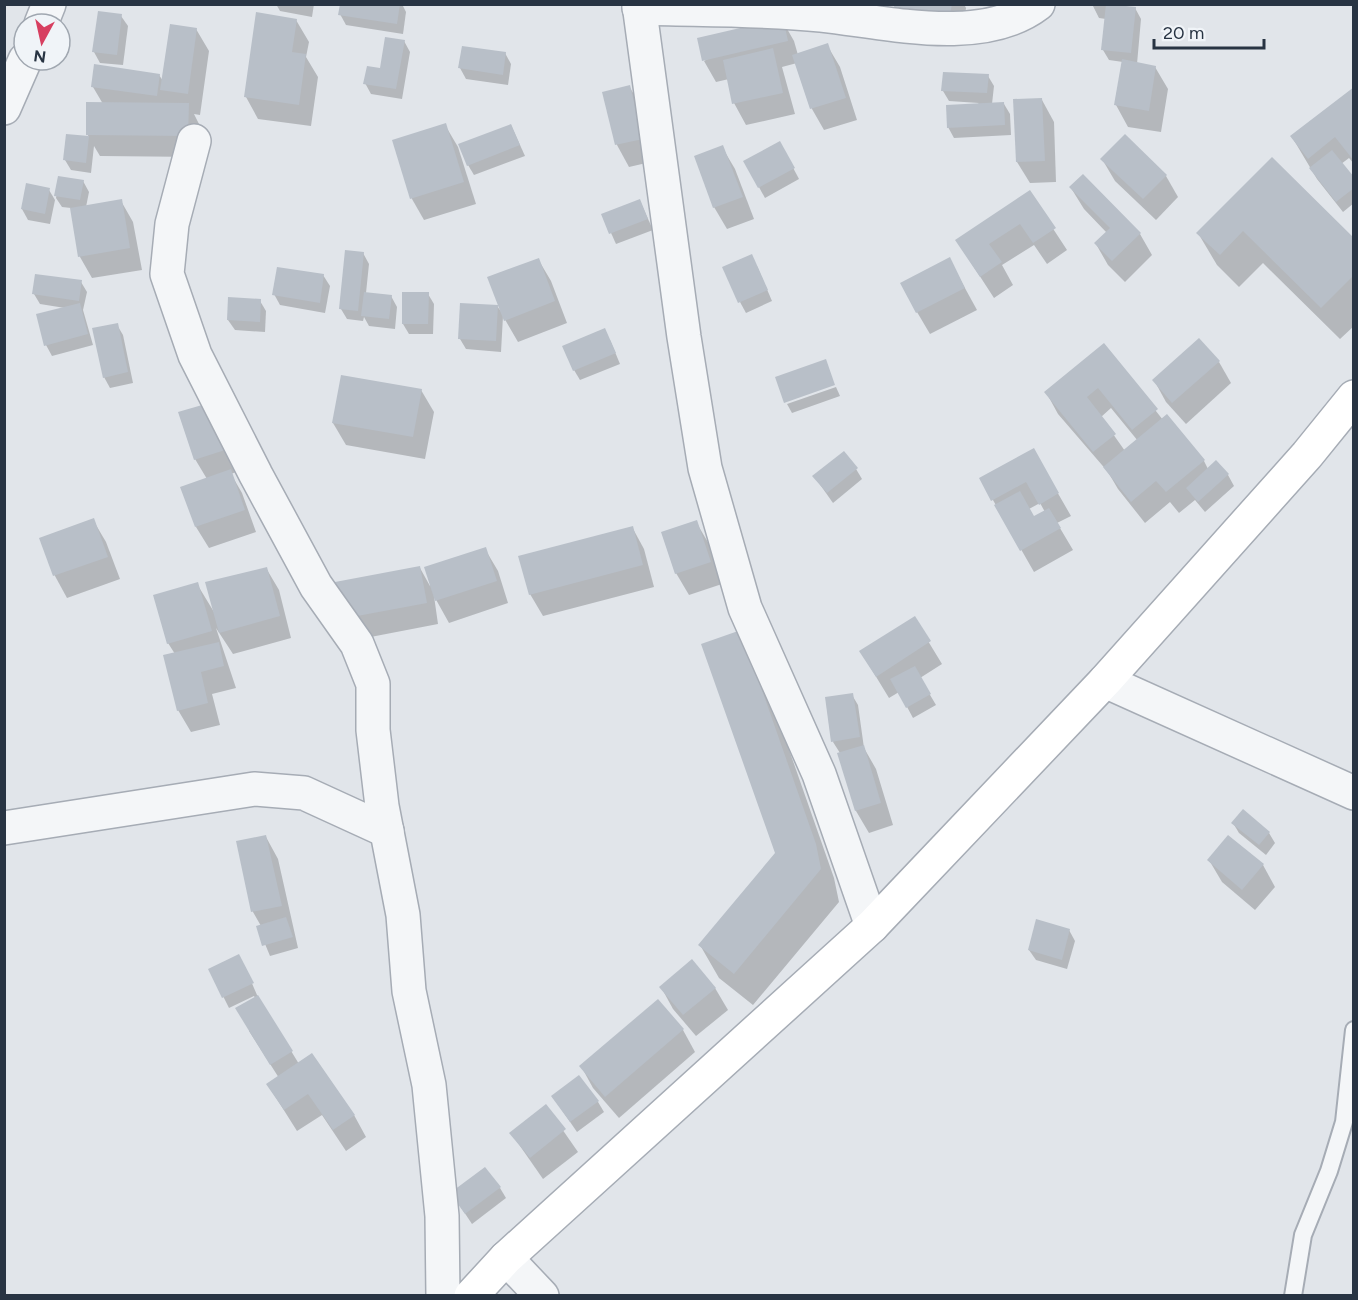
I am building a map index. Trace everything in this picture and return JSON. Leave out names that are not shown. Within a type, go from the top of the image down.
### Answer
[{"type":"street","points":[[872,926],[819,774],[745,608],[705,468],[684,337],[639,6],[820,15],[898,26],[981,27],[1023,16],[1038,4]]},
{"type":"street","points":[[4,108],[20,72]]},
{"type":"street","points":[[194,141],[172,224],[167,274],[195,355],[316,586],[357,644],[373,684],[374,730],[387,831],[403,915],[409,992],[429,1085],[442,1215],[443,1296]]},
{"type":"street","points":[[471,1296],[506,1258],[872,926],[1105,681],[1307,455],[1353,398]]},
{"type":"street","points":[[1105,681],[1353,794]]},
{"type":"street","points":[[4,828],[255,789],[304,793],[387,831]]},
{"type":"street","points":[[506,1258],[542,1296]]},
{"type":"lane","points":[[1293,1296],[1303,1235],[1329,1171],[1344,1122],[1353,1030]]},
{"type":"building","points":[[340,4],[400,4],[397,24],[338,15]]},
{"type":"building","points":[[895,4],[952,4],[950,15],[894,7]]},
{"type":"building","points":[[1106,4],[1136,7],[1131,53],[1101,50]]},
{"type":"building","points":[[98,11],[122,14],[117,55],[92,52]]},
{"type":"building","points":[[256,12],[297,19],[292,52],[306,54],[299,105],[244,97]]},
{"type":"building","points":[[783,18],[788,41],[702,61],[697,38]]},
{"type":"building","points":[[170,24],[197,28],[188,94],[160,90]]},
{"type":"building","points":[[385,37],[405,40],[396,89],[363,84],[367,66],[380,68]]},
{"type":"building","points":[[828,43],[846,98],[810,109],[792,55]]},
{"type":"building","points":[[462,46],[506,52],[503,75],[458,68]]},
{"type":"building","points":[[773,48],[783,93],[732,104],[723,60]]},
{"type":"building","points":[[1122,59],[1156,66],[1149,111],[1114,105]]},
{"type":"building","points":[[94,64],[160,74],[157,96],[91,87]]},
{"type":"building","points":[[943,72],[989,74],[987,93],[941,91]]},
{"type":"building","points":[[630,85],[643,139],[615,145],[602,92]]},
{"type":"building","points":[[1354,87],[1354,161],[1335,137],[1308,159],[1290,136]]},
{"type":"building","points":[[1042,98],[1045,161],[1016,162],[1013,99]]},
{"type":"building","points":[[86,102],[189,103],[188,136],[86,135]]},
{"type":"building","points":[[1004,102],[1005,125],[947,128],[946,105]]},
{"type":"building","points":[[446,123],[464,182],[410,199],[392,140]]},
{"type":"building","points":[[511,124],[520,145],[467,166],[458,144]]},
{"type":"building","points":[[66,134],[89,136],[86,163],[63,160]]},
{"type":"building","points":[[1125,134],[1167,175],[1143,199],[1100,159]]},
{"type":"building","points":[[780,141],[795,168],[758,188],[743,161]]},
{"type":"building","points":[[723,145],[743,197],[713,208],[694,156]]},
{"type":"building","points":[[1332,150],[1354,177],[1354,188],[1336,202],[1309,168]]},
{"type":"building","points":[[1272,157],[1354,238],[1354,275],[1321,308],[1243,231],[1220,255],[1196,233]]},
{"type":"building","points":[[1083,174],[1141,233],[1112,261],[1094,243],[1110,228],[1069,187]]},
{"type":"building","points":[[58,176],[84,180],[80,200],[54,196]]},
{"type":"building","points":[[26,183],[50,188],[45,214],[21,209]]},
{"type":"building","points":[[1030,190],[1056,228],[1033,243],[1020,224],[989,244],[1002,262],[980,277],[955,240]]},
{"type":"building","points":[[122,199],[130,248],[78,257],[70,208]]},
{"type":"building","points":[[640,199],[648,219],[609,234],[601,214]]},
{"type":"building","points":[[345,250],[364,252],[358,311],[339,309]]},
{"type":"building","points":[[752,254],[768,290],[738,303],[722,267]]},
{"type":"building","points":[[950,257],[965,288],[916,313],[900,283]]},
{"type":"building","points":[[539,258],[555,301],[504,321],[487,277]]},
{"type":"building","points":[[277,267],[324,274],[320,303],[272,295]]},
{"type":"building","points":[[35,274],[82,280],[79,301],[32,294]]},
{"type":"building","points":[[364,292],[392,295],[389,319],[361,316]]},
{"type":"building","points":[[402,292],[429,292],[428,324],[402,324]]},
{"type":"building","points":[[228,297],[261,299],[260,322],[227,320]]},
{"type":"building","points":[[80,303],[88,334],[44,346],[36,314]]},
{"type":"building","points":[[460,303],[498,305],[496,341],[458,339]]},
{"type":"building","points":[[118,323],[128,372],[103,378],[92,328]]},
{"type":"building","points":[[605,328],[616,353],[573,371],[562,346]]},
{"type":"building","points":[[1199,338],[1220,361],[1172,403],[1152,380]]},
{"type":"building","points":[[1104,343],[1158,409],[1132,430],[1098,388],[1087,397],[1116,434],[1093,452],[1044,392]]},
{"type":"building","points":[[826,359],[835,385],[784,403],[775,377]]},
{"type":"building","points":[[341,375],[422,389],[413,437],[332,423]]},
{"type":"building","points":[[209,403],[225,450],[194,460],[178,412]]},
{"type":"building","points":[[1167,414],[1205,460],[1166,492],[1156,481],[1131,502],[1103,467]]},
{"type":"building","points":[[1034,448],[1059,493],[1039,505],[1026,482],[991,501],[979,478]]},
{"type":"building","points":[[844,451],[858,468],[827,493],[812,476]]},
{"type":"building","points":[[1216,460],[1229,474],[1198,502],[1186,488]]},
{"type":"building","points":[[231,469],[245,510],[195,527],[180,487]]},
{"type":"building","points":[[1020,491],[1034,516],[1049,508],[1061,528],[1020,551],[994,505]]},
{"type":"building","points":[[94,518],[108,557],[53,576],[39,538]]},
{"type":"building","points":[[697,520],[711,562],[675,574],[661,532]]},
{"type":"building","points":[[633,526],[643,565],[529,595],[518,556]]},
{"type":"building","points":[[486,547],[497,581],[435,601],[424,567]]},
{"type":"building","points":[[420,566],[427,603],[341,619],[335,582]]},
{"type":"building","points":[[267,567],[280,616],[219,633],[205,582]]},
{"type":"building","points":[[198,582],[212,631],[167,644],[153,595]]},
{"type":"building","points":[[915,616],[931,641],[876,677],[859,651]]},
{"type":"building","points":[[741,630],[816,844],[821,869],[734,974],[698,945],[775,853],[701,644]]},
{"type":"building","points":[[219,642],[224,666],[201,672],[208,703],[177,711],[163,655]]},
{"type":"building","points":[[915,666],[931,694],[906,708],[890,679]]},
{"type":"building","points":[[853,693],[860,737],[831,742],[825,697]]},
{"type":"building","points":[[864,745],[881,803],[855,811],[837,753]]},
{"type":"building","points":[[1243,809],[1270,832],[1259,845],[1231,823]]},
{"type":"building","points":[[266,835],[282,906],[251,912],[236,841]]},
{"type":"building","points":[[1228,835],[1264,864],[1242,890],[1207,860]]},
{"type":"building","points":[[286,917],[293,937],[262,946],[256,926]]},
{"type":"building","points":[[1036,919],[1070,929],[1062,960],[1028,950]]},
{"type":"building","points":[[239,954],[254,983],[222,998],[208,969]]},
{"type":"building","points":[[692,959],[716,988],[683,1015],[659,987]]},
{"type":"building","points":[[258,995],[293,1051],[270,1065],[235,1008]]},
{"type":"building","points":[[658,999],[684,1029],[605,1097],[579,1066]]},
{"type":"building","points":[[312,1053],[355,1115],[333,1130],[308,1094],[284,1110],[266,1084]]},
{"type":"building","points":[[579,1075],[599,1101],[570,1122],[551,1096]]},
{"type":"building","points":[[546,1104],[566,1129],[530,1158],[509,1133]]},
{"type":"building","points":[[485,1167],[501,1187],[465,1214],[450,1193]]}]
